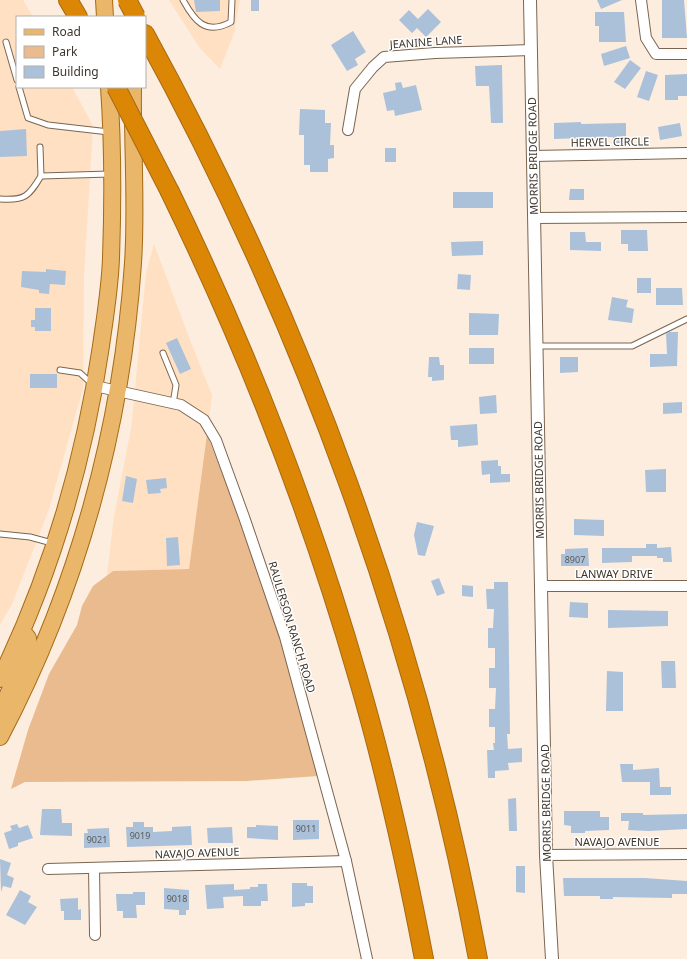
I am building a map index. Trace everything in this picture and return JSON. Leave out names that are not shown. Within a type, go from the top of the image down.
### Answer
[{"type":"highway","points":[[68,0],[77,16]]},
{"type":"highway","points":[[126,0],[135,16]]},
{"type":"highway","points":[[146,36],[212,163],[272,292],[313,391],[355,503],[413,683],[430,746],[462,874],[478,959]]},
{"type":"highway","points":[[117,88],[170,192],[242,352],[278,440],[333,597],[358,678],[380,758],[424,959]]},
{"type":"main road","points":[[104,0],[105,16]]},
{"type":"main road","points":[[132,0],[132,16]]},
{"type":"main road","points":[[0,679],[22,631],[55,544],[84,444],[95,386],[109,286],[112,174],[112,132],[109,88]]},
{"type":"main road","points":[[0,738],[18,702],[64,593],[91,511],[111,430],[130,299],[133,262],[133,88]]},
{"type":"main road","points":[[0,713],[29,646],[28,638],[22,631]]},
{"type":"street","name":"MORRIS BRIDGE ROAD","points":[[530,0],[546,855],[552,959]]},
{"type":"street","points":[[641,0],[646,38],[656,54],[687,54]]},
{"type":"street","name":"JEANINE LANE","points":[[348,130],[356,90],[372,67],[384,57],[435,53],[531,50]]},
{"type":"street","name":"HERVEL CIRCLE","points":[[533,156],[687,153]]},
{"type":"street","points":[[534,218],[687,217]]},
{"type":"street","name":"RAULERSON RANCH ROAD","points":[[95,386],[181,405],[194,412],[204,420],[211,430],[223,460],[285,637],[346,861],[367,959]]},
{"type":"street","name":"LANWAY DRIVE","points":[[541,586],[687,586]]},
{"type":"street","name":"NAVAJO AVENUE","points":[[546,855],[687,854]]},
{"type":"street","name":"NAVAJO AVENUE","points":[[48,869],[346,861]]},
{"type":"street","points":[[94,868],[96,935]]},
{"type":"lane","points":[[183,0],[192,17],[203,25],[209,26],[231,22],[232,0]]},
{"type":"lane","points":[[6,42],[16,77]]},
{"type":"lane","points":[[19,88],[28,118],[48,124],[112,132]]},
{"type":"lane","points":[[0,199],[15,200],[30,194],[42,176],[40,147]]},
{"type":"lane","points":[[42,176],[112,174]]},
{"type":"lane","points":[[536,346],[632,346],[687,319]]},
{"type":"lane","points":[[163,353],[176,385],[173,404]]},
{"type":"lane","points":[[60,370],[80,373],[95,386]]},
{"type":"lane","points":[[0,534],[30,537],[55,544]]},
{"type":"shaded area","points":[[0,0],[23,0],[32,16],[16,16],[16,88],[73,88],[93,126],[84,276],[83,388],[49,509],[12,604],[0,625]]},
{"type":"shaded area","points":[[169,0],[240,0],[234,33],[220,69],[199,47]]},
{"type":"shaded area","points":[[154,244],[212,395],[209,419],[197,408],[183,401],[135,390],[146,273]]},
{"type":"shaded area","points":[[134,400],[180,410],[200,424],[207,434],[189,569],[113,571],[107,575],[114,516],[131,429]]},
{"type":"green space","points":[[207,434],[240,519],[281,639],[318,776],[247,781],[25,782],[11,789],[28,730],[49,674],[77,625],[82,606],[93,586],[113,571],[189,569]]},
{"type":"building","points":[[194,0],[220,0],[220,11],[196,12]]},
{"type":"building","points":[[251,0],[259,0],[259,11],[251,11]]},
{"type":"building","points":[[597,0],[622,0],[601,9]]},
{"type":"building","points":[[662,0],[684,0],[687,38],[662,38]]},
{"type":"building","points":[[428,9],[441,22],[426,37],[417,28],[412,33],[399,20],[409,10],[418,19]]},
{"type":"building","points":[[595,12],[624,12],[626,42],[599,42],[599,26],[595,26]]},
{"type":"building","points":[[353,31],[366,52],[355,59],[358,65],[347,71],[331,45]]},
{"type":"building","points":[[626,46],[630,58],[604,66],[601,54]]},
{"type":"building","points":[[630,60],[641,68],[625,89],[614,82]]},
{"type":"building","points":[[502,65],[503,123],[491,123],[489,86],[476,86],[475,66]]},
{"type":"building","points":[[646,71],[658,75],[649,101],[637,97]]},
{"type":"building","points":[[687,74],[687,96],[678,96],[678,100],[665,100],[665,75]]},
{"type":"building","points":[[401,82],[403,88],[416,85],[422,110],[395,116],[394,110],[387,111],[383,93],[396,90],[395,83]]},
{"type":"building","points":[[300,109],[325,110],[325,123],[331,123],[330,145],[334,145],[334,158],[328,159],[328,172],[310,172],[310,165],[304,165],[304,135],[299,135]]},
{"type":"building","points":[[581,122],[581,124],[626,123],[626,143],[613,143],[613,137],[554,139],[554,123]]},
{"type":"building","points":[[680,123],[682,136],[660,140],[658,127]]},
{"type":"building","points":[[26,129],[27,156],[0,157],[0,131]]},
{"type":"building","points":[[385,148],[396,148],[396,162],[385,162]]},
{"type":"building","points":[[570,189],[584,189],[584,200],[569,200]]},
{"type":"building","points":[[453,192],[493,192],[493,208],[453,208]]},
{"type":"building","points":[[621,230],[647,230],[648,251],[628,251],[628,244],[621,244]]},
{"type":"building","points":[[570,232],[585,232],[586,242],[601,242],[601,251],[570,250]]},
{"type":"building","points":[[483,241],[483,255],[452,256],[451,242]]},
{"type":"building","points":[[46,269],[66,271],[65,285],[50,284],[49,294],[39,293],[39,290],[21,287],[22,271],[46,272]]},
{"type":"building","points":[[458,274],[471,275],[470,290],[457,289]]},
{"type":"building","points":[[637,278],[651,278],[651,293],[637,293]]},
{"type":"building","points":[[656,288],[682,288],[683,305],[656,305]]},
{"type":"building","points":[[612,297],[628,300],[626,307],[634,309],[632,323],[608,320]]},
{"type":"building","points":[[35,308],[51,308],[51,331],[35,331],[35,327],[31,327],[31,320],[35,320]]},
{"type":"building","points":[[469,313],[499,314],[498,335],[469,335]]},
{"type":"building","points":[[669,332],[678,332],[677,366],[650,367],[650,354],[667,354],[666,334]]},
{"type":"building","points":[[177,338],[191,369],[180,374],[166,343]]},
{"type":"building","points":[[469,348],[494,348],[494,364],[469,364]]},
{"type":"building","points":[[429,357],[439,357],[440,365],[444,365],[444,380],[432,381],[432,377],[428,377]]},
{"type":"building","points":[[560,357],[578,357],[578,372],[560,373]]},
{"type":"building","points":[[30,374],[57,374],[57,388],[30,388]]},
{"type":"building","points":[[496,395],[497,413],[480,414],[479,397]]},
{"type":"building","points":[[682,402],[682,413],[663,414],[663,403]]},
{"type":"building","points":[[477,424],[478,445],[458,447],[458,440],[451,440],[450,426]]},
{"type":"building","points":[[498,460],[498,466],[501,466],[501,474],[510,474],[510,482],[490,483],[490,474],[482,475],[481,461]]},
{"type":"building","points":[[666,469],[666,492],[646,492],[645,470]]},
{"type":"building","points":[[126,476],[137,479],[133,503],[122,501]]},
{"type":"building","points":[[166,478],[167,488],[160,489],[161,493],[148,494],[146,480]]},
{"type":"building","points":[[574,519],[604,520],[604,536],[574,535]]},
{"type":"building","points":[[417,522],[434,526],[425,556],[418,555],[414,535]]},
{"type":"building","points":[[178,537],[180,565],[167,566],[166,538]]},
{"type":"building","points":[[646,544],[657,544],[657,548],[671,547],[672,562],[663,562],[663,558],[657,558],[657,556],[632,556],[632,562],[602,563],[602,548],[646,548]]},
{"type":"building","points":[[588,548],[589,566],[561,566],[561,554],[565,554],[565,549]]},
{"type":"building","points":[[439,578],[445,593],[437,596],[431,581]]},
{"type":"building","points":[[494,582],[508,582],[510,734],[507,734],[508,749],[522,748],[522,762],[508,763],[509,770],[495,771],[495,778],[488,778],[487,750],[494,750],[493,743],[495,743],[495,727],[489,727],[489,709],[495,709],[496,688],[489,688],[489,668],[495,668],[495,648],[488,648],[488,628],[493,628],[494,609],[487,609],[486,589],[494,589]]},
{"type":"building","points":[[462,585],[473,586],[473,597],[462,596]]},
{"type":"building","points":[[570,602],[588,603],[588,618],[569,617]]},
{"type":"building","points":[[608,610],[668,611],[668,626],[608,628]]},
{"type":"building","points":[[661,661],[675,661],[676,688],[662,688]]},
{"type":"building","points":[[607,671],[623,672],[623,711],[606,711]]},
{"type":"building","points":[[620,764],[633,764],[633,770],[659,768],[660,787],[671,787],[671,795],[650,795],[650,782],[622,782]]},
{"type":"building","points":[[516,798],[517,831],[509,831],[508,799]]},
{"type":"building","points":[[42,809],[61,809],[62,823],[72,823],[72,836],[40,835]]},
{"type":"building","points":[[564,811],[600,811],[600,817],[609,817],[609,830],[571,833],[571,826],[564,825]]},
{"type":"building","points":[[621,813],[643,813],[643,815],[687,814],[687,829],[649,831],[628,830],[629,821],[621,821]]},
{"type":"building","points":[[293,820],[319,820],[319,839],[293,840]]},
{"type":"building","points":[[133,822],[144,822],[144,827],[153,827],[153,832],[172,831],[172,827],[191,826],[192,845],[127,847],[126,827],[133,827]]},
{"type":"building","points":[[17,824],[19,828],[28,825],[33,838],[18,843],[18,846],[9,849],[4,833],[12,830],[10,826]]},
{"type":"building","points":[[256,825],[278,826],[278,840],[247,838],[247,827],[256,827]]},
{"type":"building","points":[[232,827],[233,843],[208,843],[207,828]]},
{"type":"building","points":[[109,828],[110,847],[84,848],[84,833],[88,833],[87,829]]},
{"type":"building","points":[[0,859],[11,863],[7,875],[14,878],[11,888],[3,886],[1,892]]},
{"type":"building","points":[[516,866],[525,866],[525,893],[516,892]]},
{"type":"building","points":[[563,878],[645,878],[687,881],[687,894],[672,894],[672,898],[613,897],[613,899],[600,899],[600,896],[564,896]]},
{"type":"building","points":[[292,883],[307,883],[307,886],[313,886],[313,903],[305,903],[305,906],[292,907]]},
{"type":"building","points":[[234,884],[234,890],[250,889],[250,887],[258,887],[258,884],[267,884],[268,901],[261,901],[261,906],[243,906],[243,896],[223,897],[224,908],[207,909],[205,885]]},
{"type":"building","points":[[164,888],[189,890],[189,910],[186,910],[186,915],[179,915],[179,910],[164,909]]},
{"type":"building","points":[[20,890],[31,896],[28,902],[37,907],[25,925],[6,915]]},
{"type":"building","points":[[133,892],[145,892],[145,905],[136,905],[137,918],[123,918],[123,911],[117,911],[116,894],[133,894]]},
{"type":"building","points":[[78,898],[78,910],[81,909],[81,920],[64,920],[64,911],[61,911],[60,899]]}]
